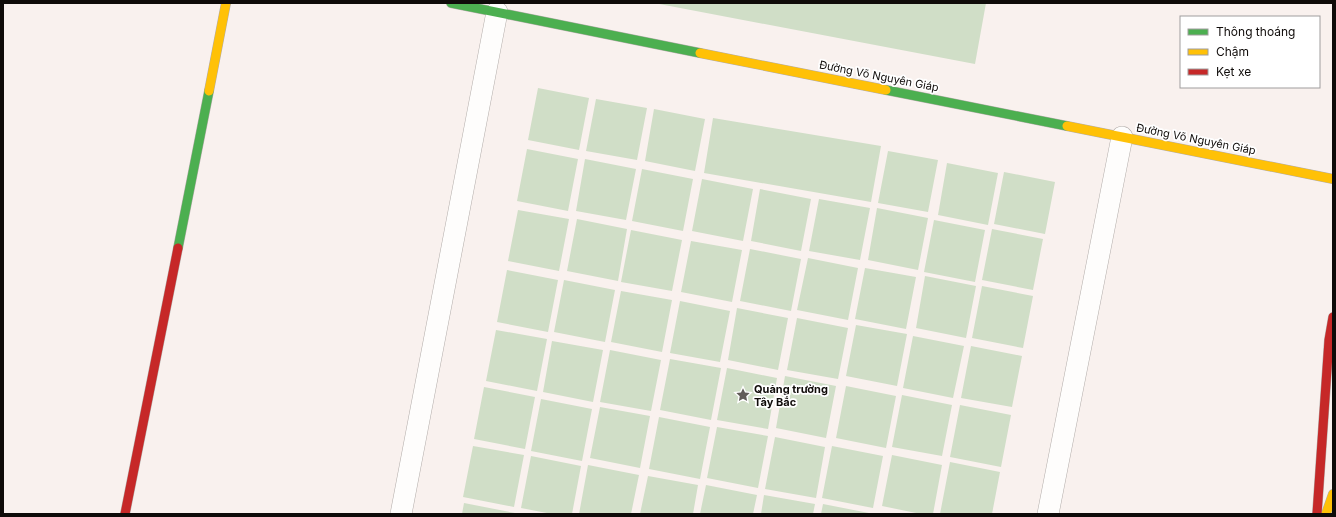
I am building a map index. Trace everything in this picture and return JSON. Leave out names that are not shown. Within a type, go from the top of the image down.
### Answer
[{"type":"main road","points":[[125,514],[226,3]]},
{"type":"main road","name":"Đường Võ Nguyên Giáp","points":[[451,3],[1333,179]]},
{"type":"main road","name":"Đường Võ Nguyên Giáp","points":[[1302,173],[1321,186]]},
{"type":"main road","points":[[1317,514],[1333,316]]},
{"type":"main road","points":[[1326,514],[1333,494]]},
{"type":"street","points":[[400,514],[497,12]]},
{"type":"street","points":[[1048,514],[1122,136]]},
{"type":"green space","points":[[654,3],[986,3],[975,64]]},
{"type":"green space","points":[[538,88],[589,98],[579,150],[528,140]]},
{"type":"green space","points":[[596,99],[647,108],[637,160],[586,151]]},
{"type":"green space","points":[[654,109],[705,119],[695,171],[645,161]]},
{"type":"green space","points":[[713,118],[881,146],[871,202],[704,173]]},
{"type":"green space","points":[[527,149],[578,159],[568,211],[517,201]]},
{"type":"green space","points":[[888,151],[938,160],[928,212],[878,203]]},
{"type":"green space","points":[[585,159],[636,169],[626,220],[576,211]]},
{"type":"green space","points":[[947,163],[998,173],[988,225],[938,215]]},
{"type":"green space","points":[[642,169],[693,179],[683,231],[632,221]]},
{"type":"green space","points":[[1004,172],[1055,182],[1045,234],[994,224]]},
{"type":"green space","points":[[702,179],[753,189],[743,241],[692,231]]},
{"type":"green space","points":[[760,189],[811,199],[801,251],[751,241]]},
{"type":"green space","points":[[819,199],[870,208],[860,260],[809,251]]},
{"type":"green space","points":[[877,208],[928,218],[918,270],[868,260]]},
{"type":"green space","points":[[518,210],[569,219],[559,271],[508,261]]},
{"type":"green space","points":[[577,219],[627,229],[618,281],[567,271]]},
{"type":"green space","points":[[934,220],[985,230],[975,282],[924,272]]},
{"type":"green space","points":[[992,229],[1043,239],[1033,290],[982,280]]},
{"type":"green space","points":[[631,230],[682,240],[672,291],[621,282]]},
{"type":"green space","points":[[691,241],[742,250],[732,302],[681,292]]},
{"type":"green space","points":[[750,249],[801,259],[791,311],[740,301]]},
{"type":"green space","points":[[808,258],[858,268],[848,320],[797,310]]},
{"type":"green space","points":[[865,268],[916,277],[906,329],[855,319]]},
{"type":"green space","points":[[507,270],[558,280],[548,332],[497,322]]},
{"type":"green space","points":[[925,276],[976,286],[966,338],[916,328]]},
{"type":"green space","points":[[564,280],[615,290],[605,342],[554,332]]},
{"type":"green space","points":[[982,286],[1033,296],[1023,348],[972,338]]},
{"type":"green space","points":[[621,291],[672,300],[662,352],[611,342]]},
{"type":"green space","points":[[680,301],[730,311],[720,362],[670,353]]},
{"type":"green space","points":[[737,308],[788,318],[778,370],[728,360]]},
{"type":"green space","points":[[797,318],[848,328],[838,379],[787,370]]},
{"type":"green space","points":[[856,325],[907,334],[897,386],[846,376]]},
{"type":"green space","points":[[496,330],[547,339],[537,391],[486,381]]},
{"type":"green space","points":[[913,336],[964,346],[953,398],[903,388]]},
{"type":"green space","points":[[552,341],[603,350],[593,402],[543,392]]},
{"type":"green space","points":[[971,346],[1022,356],[1012,407],[961,398]]},
{"type":"green space","points":[[610,350],[661,360],[651,411],[600,402]]},
{"type":"green space","points":[[670,359],[721,368],[711,420],[660,410]]},
{"type":"green space","points":[[727,368],[777,378],[768,429],[717,420]]},
{"type":"green space","points":[[785,376],[836,386],[826,438],[776,428]]},
{"type":"green space","points":[[846,386],[896,396],[886,448],[836,438]]},
{"type":"green space","points":[[484,387],[535,397],[525,449],[474,439]]},
{"type":"green space","points":[[902,395],[952,405],[942,456],[892,447]]},
{"type":"green space","points":[[541,399],[592,409],[582,461],[531,451]]},
{"type":"green space","points":[[960,405],[1011,415],[1001,467],[950,457]]},
{"type":"green space","points":[[600,407],[650,416],[640,468],[590,458]]},
{"type":"green space","points":[[659,417],[710,427],[700,479],[649,469]]},
{"type":"green space","points":[[717,427],[768,436],[758,488],[707,478]]},
{"type":"green space","points":[[775,437],[825,447],[816,498],[765,489]]},
{"type":"green space","points":[[473,446],[524,455],[514,507],[463,497]]},
{"type":"green space","points":[[832,446],[883,456],[873,508],[822,498]]},
{"type":"green space","points":[[892,455],[942,465],[933,514],[921,514],[882,506]]},
{"type":"green space","points":[[531,456],[581,466],[572,514],[552,514],[521,508]]},
{"type":"green space","points":[[950,462],[1000,472],[992,514],[940,514]]},
{"type":"green space","points":[[588,465],[639,475],[631,514],[579,514]]},
{"type":"green space","points":[[648,476],[698,485],[693,514],[640,514]]},
{"type":"green space","points":[[706,485],[757,495],[753,514],[700,514]]},
{"type":"green space","points":[[764,495],[815,504],[813,514],[761,514]]},
{"type":"green space","points":[[464,503],[515,513],[462,514]]},
{"type":"green space","points":[[823,504],[874,514],[821,514]]},
{"type":"traffic: fast","points":[[451,3],[700,53]]},
{"type":"traffic: fast","points":[[886,90],[1067,126]]},
{"type":"traffic: fast","points":[[178,248],[209,91]]},
{"type":"traffic: slow","points":[[209,91],[226,3]]},
{"type":"traffic: slow","points":[[700,53],[886,90]]},
{"type":"traffic: slow","points":[[1067,126],[1333,179]]},
{"type":"traffic: slow","points":[[1326,514],[1333,494]]},
{"type":"traffic: jam","points":[[125,514],[178,248]]},
{"type":"traffic: jam","points":[[1317,514],[1329,340],[1333,317]]},
{"type":"place","name":"Quảng trường Tây Bắc","points":[[743,395]]}]
